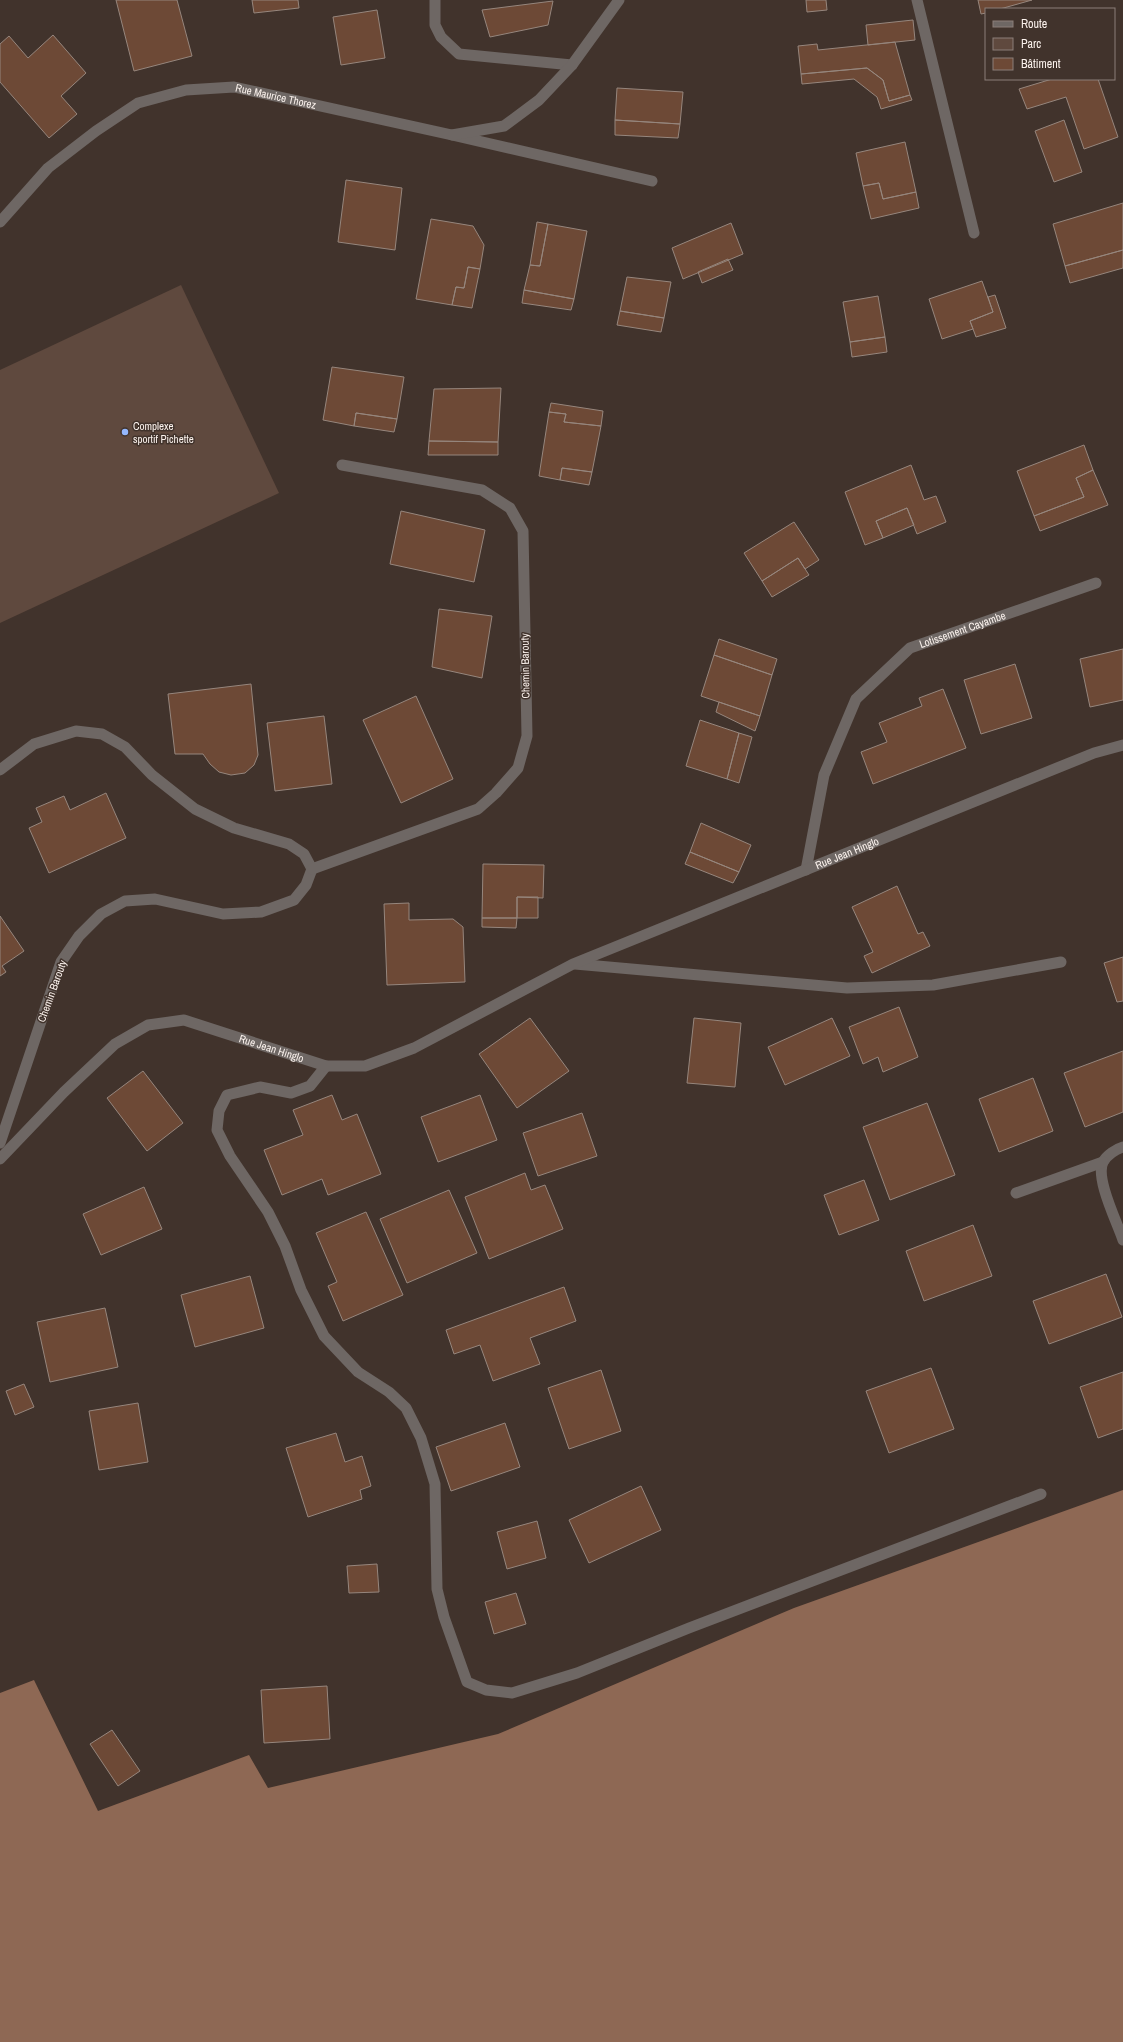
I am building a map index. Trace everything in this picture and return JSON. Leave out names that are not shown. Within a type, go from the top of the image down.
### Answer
[{"type":"street","points":[[435,0],[435,25],[441,37],[459,54],[572,65]]},
{"type":"street","name":"Rue Maurice Thorez","points":[[0,222],[48,168],[96,130],[138,103],[186,90],[234,87],[452,135],[504,126],[539,100],[572,65],[619,0]]},
{"type":"street","points":[[917,0],[974,233]]},
{"type":"street","points":[[452,135],[652,181]]},
{"type":"street","name":"Chemin Barouty","points":[[0,1144],[61,962],[78,936],[101,914],[125,901],[155,899],[223,914],[261,912],[294,900],[306,885],[312,869],[478,809],[496,793],[518,768],[527,736],[523,531],[510,508],[482,490],[342,465]]},
{"type":"street","name":"Lotissement Cayambe","points":[[806,870],[824,775],[856,699],[910,648],[1096,583]]},
{"type":"street","points":[[0,770],[34,744],[76,731],[102,734],[125,747],[152,775],[196,809],[234,828],[289,844],[304,854],[312,869]]},
{"type":"street","name":"Rue Jean Hinglo","points":[[0,1159],[64,1092],[115,1044],[148,1024],[184,1020],[326,1066],[365,1066],[414,1048],[572,964],[1094,753],[1123,745]]},
{"type":"street","points":[[572,964],[847,988],[933,985],[1061,962]]},
{"type":"street","points":[[326,1066],[310,1086],[291,1092],[260,1086],[227,1095],[219,1111],[217,1130],[230,1156],[268,1212],[285,1246],[301,1290],[324,1336],[358,1372],[389,1392],[406,1408],[421,1438],[435,1484],[437,1589],[446,1625],[467,1682],[486,1690],[512,1693],[577,1673],[689,1628],[1041,1494]]},
{"type":"street","points":[[1016,1192],[1103,1162],[1116,1149],[1123,1147]]},
{"type":"street","points":[[1103,1162],[1102,1180],[1123,1240]]},
{"type":"green space","name":"Complexe sportif Pichette","points":[[181,285],[279,493],[0,623],[0,370]]},
{"type":"shaded area","points":[[1123,1490],[1123,2042],[0,2042],[0,1693],[34,1680],[98,1811],[249,1755],[268,1788],[498,1734],[794,1608]]},
{"type":"building","points":[[116,0],[177,0],[192,56],[134,71]]},
{"type":"building","points":[[252,0],[298,0],[299,8],[254,13]]},
{"type":"building","points":[[806,0],[826,0],[827,10],[807,12]]},
{"type":"building","points":[[978,0],[1032,0],[1004,8],[985,8],[985,13],[981,14]]},
{"type":"building","points":[[553,1],[548,25],[490,37],[482,10]]},
{"type":"building","points":[[377,10],[385,58],[341,65],[333,17]]},
{"type":"building","points":[[913,20],[915,40],[868,45],[866,25]]},
{"type":"building","points":[[53,35],[86,73],[61,96],[77,114],[49,138],[0,82],[0,44],[9,36],[28,58]]},
{"type":"building","points":[[895,42],[910,95],[889,101],[883,80],[867,68],[801,74],[798,46],[817,44],[818,50]]},
{"type":"building","points":[[867,68],[883,80],[889,101],[910,95],[912,100],[881,109],[877,97],[854,79],[802,84],[801,74]]},
{"type":"building","points":[[1049,80],[1098,80],[1118,137],[1084,149],[1066,97],[1027,109],[1019,89]]},
{"type":"building","points":[[617,88],[683,92],[680,124],[615,120]]},
{"type":"building","points":[[615,120],[680,124],[678,138],[615,135]]},
{"type":"building","points":[[1064,120],[1082,172],[1054,182],[1035,131]]},
{"type":"building","points":[[905,142],[916,192],[883,199],[879,183],[863,186],[856,153]]},
{"type":"building","points":[[346,180],[402,188],[395,250],[338,242]]},
{"type":"building","points":[[879,183],[883,199],[916,192],[919,208],[871,219],[863,186]]},
{"type":"building","points":[[1123,203],[1123,250],[1065,266],[1053,224]]},
{"type":"building","points":[[431,219],[473,226],[484,245],[480,269],[468,267],[464,288],[456,287],[452,305],[416,299]]},
{"type":"building","points":[[537,222],[548,224],[540,266],[530,265]]},
{"type":"building","points":[[731,223],[743,254],[683,279],[672,248]]},
{"type":"building","points":[[548,224],[587,231],[574,299],[524,290],[530,265],[540,266]]},
{"type":"building","points":[[1123,250],[1123,268],[1070,283],[1065,266]]},
{"type":"building","points":[[728,259],[733,270],[702,283],[698,272]]},
{"type":"building","points":[[468,267],[480,269],[472,308],[452,305],[456,287],[464,288]]},
{"type":"building","points":[[627,277],[671,282],[664,318],[620,311]]},
{"type":"building","points":[[982,281],[993,312],[970,321],[973,329],[942,339],[929,299]]},
{"type":"building","points":[[524,290],[574,299],[571,310],[522,303]]},
{"type":"building","points":[[995,295],[1006,328],[976,337],[970,321],[993,312],[988,297]]},
{"type":"building","points":[[878,296],[885,337],[850,342],[843,302]]},
{"type":"building","points":[[620,311],[664,318],[661,332],[617,325]]},
{"type":"building","points":[[885,337],[887,352],[852,357],[850,342]]},
{"type":"building","points":[[332,367],[404,377],[397,419],[356,413],[354,426],[323,420]]},
{"type":"building","points":[[501,388],[498,442],[429,441],[434,389]]},
{"type":"building","points":[[551,403],[603,411],[601,426],[564,422],[566,414],[549,412]]},
{"type":"building","points":[[549,412],[566,414],[564,422],[601,426],[592,472],[562,468],[560,480],[539,476]]},
{"type":"building","points":[[356,413],[397,419],[394,432],[354,426]]},
{"type":"building","points":[[429,441],[498,442],[498,455],[428,455]]},
{"type":"building","points":[[1084,445],[1093,470],[1076,478],[1084,497],[1034,516],[1017,471]]},
{"type":"building","points":[[911,465],[924,500],[936,496],[946,522],[917,534],[907,508],[876,521],[883,538],[865,545],[845,492]]},
{"type":"building","points":[[562,468],[592,472],[589,485],[560,480]]},
{"type":"building","points":[[1093,470],[1108,505],[1040,531],[1034,516],[1084,497],[1076,478]]},
{"type":"building","points":[[907,508],[914,525],[883,538],[876,521]]},
{"type":"building","points":[[401,511],[485,530],[474,582],[390,564]]},
{"type":"building","points":[[794,522],[819,560],[805,569],[798,558],[762,581],[744,553]]},
{"type":"building","points":[[798,558],[809,575],[772,597],[762,581]]},
{"type":"building","points":[[439,609],[492,616],[482,678],[432,667]]},
{"type":"building","points":[[719,639],[777,659],[772,675],[714,655]]},
{"type":"building","points":[[1123,649],[1123,700],[1090,707],[1080,659]]},
{"type":"building","points":[[714,655],[772,675],[760,716],[701,696]]},
{"type":"building","points":[[1015,664],[1032,718],[981,734],[964,680]]},
{"type":"building","points":[[251,684],[258,755],[254,765],[245,773],[231,775],[219,772],[210,764],[203,754],[175,754],[168,694]]},
{"type":"building","points":[[943,689],[966,748],[873,784],[861,752],[887,742],[879,723],[922,706],[919,698]]},
{"type":"building","points":[[416,696],[453,779],[401,803],[363,720]]},
{"type":"building","points":[[719,702],[760,716],[755,731],[716,712]]},
{"type":"building","points":[[324,716],[332,784],[275,791],[267,723]]},
{"type":"building","points":[[700,720],[739,733],[727,779],[686,766]]},
{"type":"building","points":[[739,733],[752,737],[739,783],[727,779]]},
{"type":"building","points":[[106,793],[126,838],[49,873],[29,828],[42,822],[36,808],[64,796],[70,810]]},
{"type":"building","points":[[701,823],[751,845],[739,872],[690,852]]},
{"type":"building","points":[[690,852],[739,872],[733,883],[685,864]]},
{"type":"building","points":[[483,864],[544,865],[543,898],[517,897],[517,918],[482,918]]},
{"type":"building","points":[[897,886],[918,934],[923,932],[930,946],[872,973],[864,956],[873,952],[852,907]]},
{"type":"building","points":[[517,897],[538,897],[538,918],[517,918]]},
{"type":"building","points":[[409,903],[409,920],[453,919],[463,927],[465,982],[387,985],[384,904]]},
{"type":"building","points":[[0,916],[24,951],[2,966],[6,972],[0,976]]},
{"type":"building","points":[[482,918],[517,918],[516,928],[482,927]]},
{"type":"building","points":[[1123,957],[1123,1001],[1117,1002],[1104,963]]},
{"type":"building","points":[[899,1007],[918,1057],[883,1072],[878,1057],[863,1064],[849,1027]]},
{"type":"building","points":[[530,1018],[569,1071],[517,1108],[479,1054]]},
{"type":"building","points":[[694,1018],[741,1023],[735,1087],[687,1083]]},
{"type":"building","points":[[832,1018],[850,1056],[785,1085],[768,1047]]},
{"type":"building","points":[[1123,1051],[1123,1112],[1085,1127],[1064,1073]]},
{"type":"building","points":[[143,1071],[183,1123],[147,1151],[107,1098]]},
{"type":"building","points":[[1033,1078],[1053,1131],[999,1152],[979,1099]]},
{"type":"building","points":[[332,1095],[342,1120],[357,1114],[381,1174],[328,1195],[322,1179],[282,1195],[264,1150],[303,1135],[293,1110]]},
{"type":"building","points":[[480,1095],[497,1140],[438,1162],[421,1117]]},
{"type":"building","points":[[927,1103],[955,1175],[890,1200],[863,1127]]},
{"type":"building","points":[[582,1113],[597,1156],[538,1176],[523,1133]]},
{"type":"building","points":[[525,1173],[531,1190],[545,1185],[563,1229],[489,1259],[465,1197]]},
{"type":"building","points":[[864,1180],[879,1220],[839,1235],[824,1195]]},
{"type":"building","points":[[144,1187],[162,1229],[101,1255],[83,1214]]},
{"type":"building","points":[[449,1190],[477,1253],[407,1283],[380,1219]]},
{"type":"building","points":[[366,1212],[403,1295],[343,1321],[328,1286],[337,1282],[316,1233]]},
{"type":"building","points":[[973,1225],[992,1276],[924,1301],[906,1251]]},
{"type":"building","points":[[1106,1274],[1122,1317],[1049,1344],[1033,1301]]},
{"type":"building","points":[[250,1276],[264,1328],[195,1347],[181,1295]]},
{"type":"building","points":[[564,1287],[576,1321],[530,1338],[540,1364],[493,1381],[480,1345],[454,1354],[446,1330]]},
{"type":"building","points":[[105,1308],[118,1367],[50,1382],[37,1322]]},
{"type":"building","points":[[931,1368],[954,1429],[889,1453],[866,1391]]},
{"type":"building","points":[[601,1370],[621,1431],[569,1449],[548,1388]]},
{"type":"building","points":[[1123,1372],[1123,1429],[1098,1438],[1080,1387]]},
{"type":"building","points":[[24,1384],[34,1407],[15,1415],[6,1391]]},
{"type":"building","points":[[138,1403],[148,1462],[99,1470],[89,1411]]},
{"type":"building","points":[[505,1423],[520,1467],[451,1491],[436,1447]]},
{"type":"building","points":[[336,1433],[345,1462],[362,1456],[371,1486],[360,1490],[362,1499],[308,1517],[286,1448]]},
{"type":"building","points":[[641,1486],[661,1530],[589,1563],[569,1520]]},
{"type":"building","points":[[537,1521],[546,1558],[507,1569],[497,1532]]},
{"type":"building","points":[[377,1564],[379,1592],[349,1593],[347,1566]]},
{"type":"building","points":[[516,1593],[526,1624],[494,1634],[485,1602]]},
{"type":"building","points":[[327,1686],[330,1739],[264,1743],[261,1690]]},
{"type":"building","points":[[112,1730],[140,1771],[118,1786],[90,1744]]},
{"type":"place","name":"Complexe sportif Pichette","points":[[125,432]]}]
